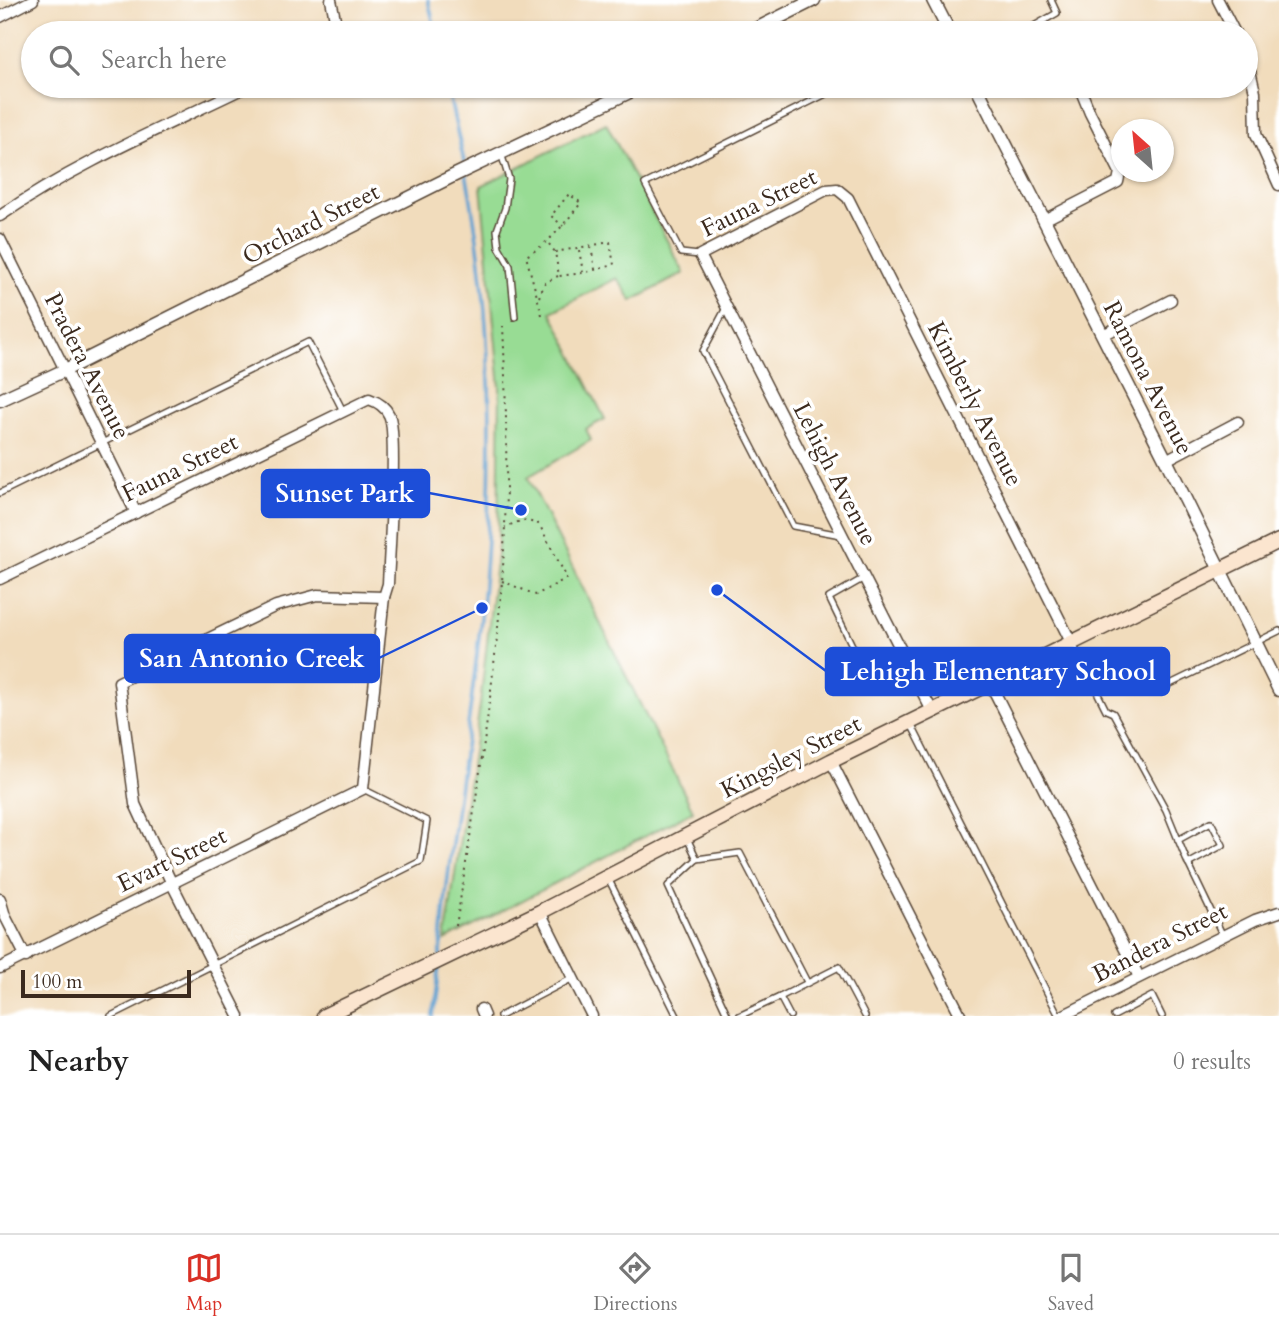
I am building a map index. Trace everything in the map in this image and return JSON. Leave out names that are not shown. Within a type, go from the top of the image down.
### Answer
[{"type":"main road","name":"Kingsley Street","points":[[324,1016],[540,912],[831,761],[1279,541]]},
{"type":"street","points":[[0,17],[33,0]]},
{"type":"street","points":[[331,0],[335,21]]},
{"type":"street","points":[[772,21],[814,0]]},
{"type":"street","points":[[933,0],[943,21]]},
{"type":"street","points":[[1218,0],[1229,21]]},
{"type":"street","points":[[0,216],[69,173],[223,98]]},
{"type":"street","name":"Orchard Street","points":[[0,400],[454,175],[617,98]]},
{"type":"street","name":"Ramona Avenue","points":[[982,98],[1166,460],[1279,690]]},
{"type":"street","points":[[1044,220],[1118,182],[1120,172],[1084,98]]},
{"type":"street","points":[[1255,98],[1256,134],[1279,185]]},
{"type":"street","name":"Fauna Street","points":[[700,256],[825,190],[837,188]]},
{"type":"street","name":"Kimberly Avenue","points":[[837,188],[848,198],[1072,642]]},
{"type":"street","name":"Pradera Avenue","points":[[0,239],[136,513]]},
{"type":"street","name":"Lehigh Avenue","points":[[700,256],[932,711]]},
{"type":"street","points":[[1102,335],[1171,300]]},
{"type":"street","name":"Fauna Street","points":[[0,579],[369,399],[379,402],[391,416],[393,443],[388,584],[384,597]]},
{"type":"street","points":[[1166,460],[1238,422]]},
{"type":"street","points":[[239,1016],[135,804],[118,682],[276,606],[317,595],[384,597],[363,789]]},
{"type":"street","points":[[990,683],[1139,977]]},
{"type":"street","points":[[831,761],[961,1016]]},
{"type":"street","name":"Evart Street","points":[[0,968],[363,789]]},
{"type":"street","points":[[0,899],[5,916],[26,957]]},
{"type":"street","points":[[540,912],[592,1016]]},
{"type":"street","name":"Bandera Street","points":[[1060,1016],[1255,919],[1279,912]]},
{"type":"lane","points":[[1043,21],[1057,13],[1051,0]]},
{"type":"lane","points":[[700,256],[681,253],[645,184],[818,98]]},
{"type":"lane","points":[[501,153],[509,179],[505,208],[496,230],[499,247],[510,266],[515,317]]},
{"type":"lane","points":[[726,308],[704,351],[745,433],[793,526],[842,536]]},
{"type":"lane","points":[[0,493],[308,342],[343,411]]},
{"type":"lane","points":[[864,578],[829,598],[866,672],[903,654]]},
{"type":"lane","points":[[1160,689],[1279,631]]},
{"type":"lane","points":[[1072,642],[1102,702],[1107,710],[1113,713],[1159,797],[1223,936]]},
{"type":"lane","points":[[910,722],[1060,1016]]},
{"type":"lane","points":[[111,1016],[421,861],[428,821],[363,789]]},
{"type":"lane","points":[[1178,840],[1211,822],[1223,845],[1188,864]]},
{"type":"lane","points":[[686,836],[697,859]]},
{"type":"lane","points":[[728,1016],[668,886],[697,859],[740,853],[807,982]]},
{"type":"lane","points":[[607,877],[677,1016]]},
{"type":"lane","points":[[739,1016],[839,967],[865,1016]]},
{"type":"lane","points":[[500,1016],[573,978]]},
{"type":"lane","points":[[1114,1016],[1152,996],[1162,1016]]},
{"type":"lane","points":[[780,997],[790,1016]]},
{"type":"path","points":[[542,316],[526,256],[547,243],[563,226],[580,203],[569,194],[551,216],[563,226]]},
{"type":"path","points":[[538,298],[545,283],[559,276],[596,271],[614,265],[610,242],[555,252]]},
{"type":"path","points":[[547,243],[555,252],[559,276]]},
{"type":"path","points":[[591,246],[596,271]]},
{"type":"path","points":[[578,248],[583,273]]},
{"type":"path","points":[[456,926],[474,813],[502,581],[507,418],[503,326]]},
{"type":"path","points":[[502,581],[537,595],[567,578],[539,524],[523,520],[505,527]]},
{"type":"green space","points":[[606,123],[684,273],[632,301],[617,278],[551,312],[605,419],[586,429],[591,440],[528,477],[693,811],[445,941],[480,705],[498,544],[500,388],[481,186]]},
{"type":"waterway","points":[[428,0],[433,21]]},
{"type":"waterway","points":[[450,98],[465,166]]},
{"type":"waterway","points":[[440,956],[482,608],[489,499],[487,335],[466,173]]},
{"type":"waterway","points":[[433,1016],[439,967]]},
{"type":"place","name":"Sunset Park","points":[[521,510]]},
{"type":"place","name":"Lehigh Elementary School","points":[[717,590]]},
{"type":"place","name":"San Antonio Creek","points":[[482,608]]}]
